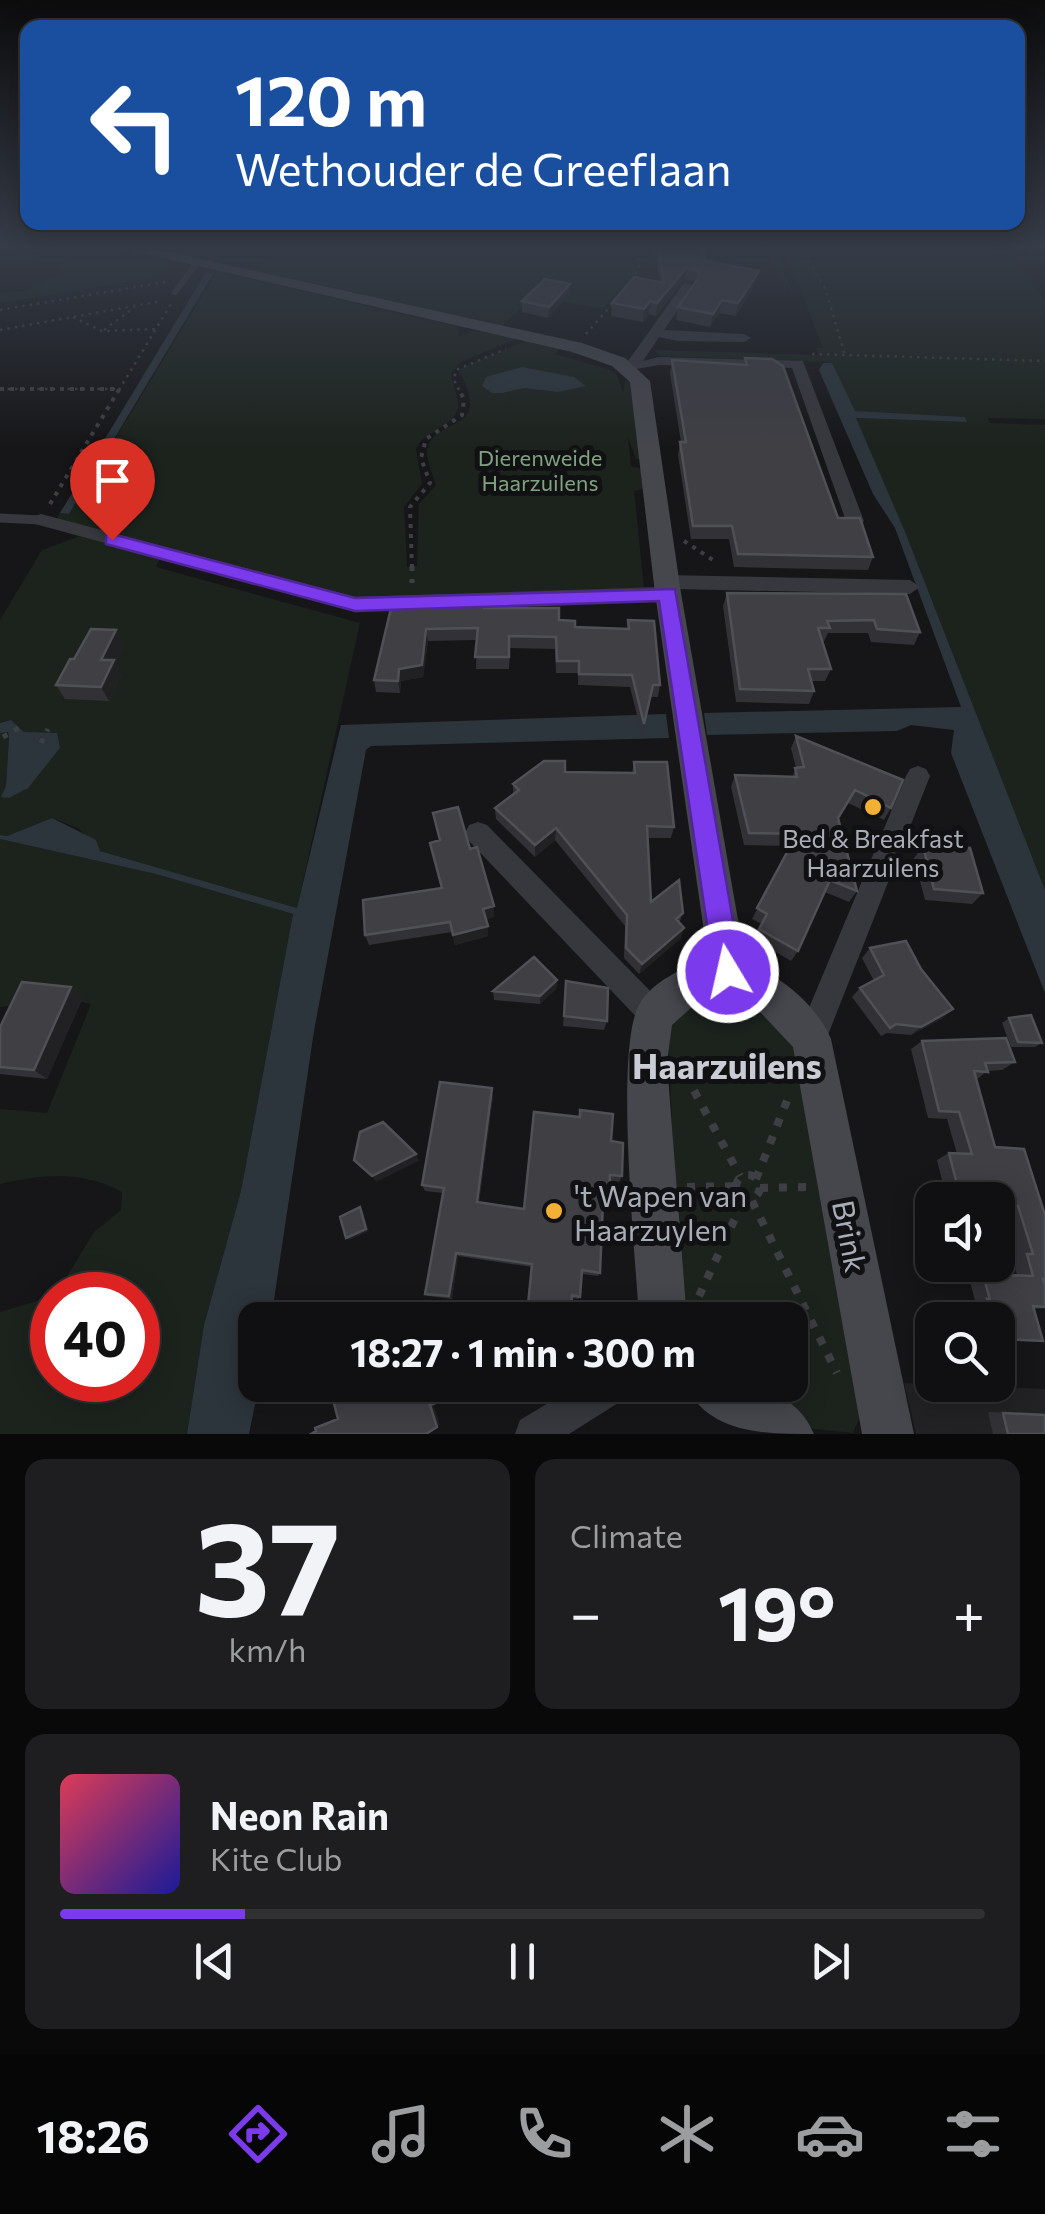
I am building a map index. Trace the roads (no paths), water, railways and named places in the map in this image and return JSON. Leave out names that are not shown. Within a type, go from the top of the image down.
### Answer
[{"type":"street","points":[[426,315],[574,348],[630,368],[640,380],[667,588],[728,972],[690,984],[654,1015],[647,1063],[654,1188],[677,1302]]},
{"type":"street","points":[[630,368],[668,315]]},
{"type":"street","points":[[656,332],[678,337],[744,338]]},
{"type":"street","points":[[630,368],[659,360],[798,364],[855,521]]},
{"type":"street","points":[[41,520],[355,604],[746,584],[910,587]]},
{"type":"street","points":[[811,1038],[918,776]]},
{"type":"street","points":[[478,833],[654,1015]]},
{"type":"street","name":"Brink","points":[[728,972],[762,986],[789,1008],[811,1038],[888,1434]]},
{"type":"street","points":[[534,1434],[586,1402]]},
{"type":"street","points":[[738,1402],[788,1434]]},
{"type":"lane","points":[[0,518],[41,520]]},
{"type":"place","name":"Bed & Breakfast Haarzuilens","points":[[873,807]]},
{"type":"place","name":"'t Wapen van Haarzuylen","points":[[554,1211]]},
{"type":"district","name":"Haarzuilens","points":[[727,1064]]},
{"type":"park label","name":"Dierenweide Haarzuilens","points":[[540,470]]}]
